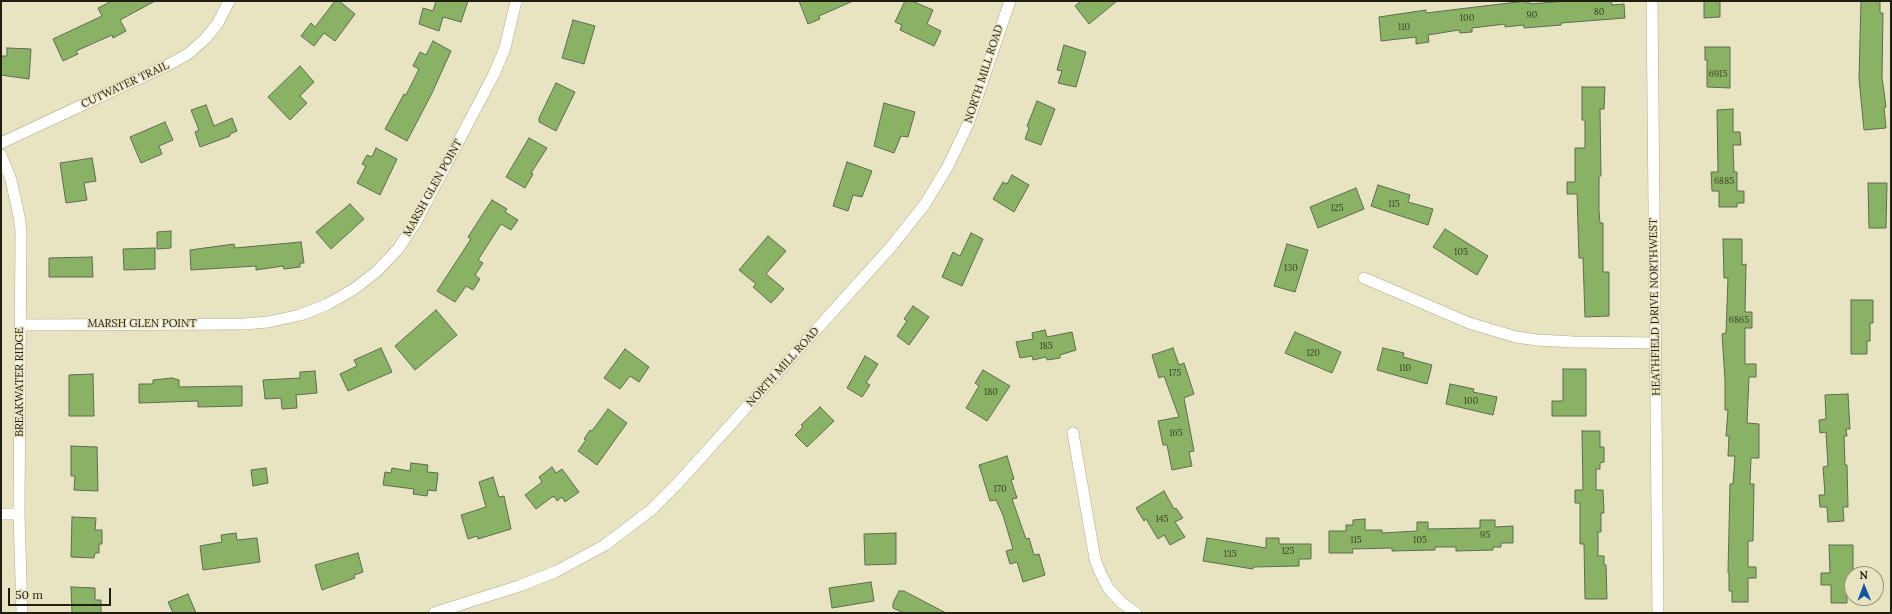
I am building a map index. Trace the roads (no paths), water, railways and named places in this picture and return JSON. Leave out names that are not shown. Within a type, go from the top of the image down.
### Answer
[{"type":"street","name":"CUTWATER TRAIL","points":[[1,144],[170,64],[188,54],[205,39],[218,23],[229,1]]},
{"type":"street","name":"MARSH GLEN POINT","points":[[20,325],[244,324],[268,322],[300,315],[326,305],[354,289],[376,272],[398,249],[416,222],[494,74],[505,48],[516,1]]},
{"type":"street","name":"NORTH MILL ROAD","points":[[434,613],[519,586],[555,572],[606,545],[651,510],[678,483],[890,248],[925,204],[948,166],[968,124],[1010,1]]},
{"type":"street","name":"HEATHFIELD DRIVE NORTHWEST","points":[[1652,1],[1658,613]]},
{"type":"street","name":"BREAKWATER RIDGE","points":[[1,155],[11,180],[19,216],[19,514],[22,613]]},
{"type":"street","points":[[1364,278],[1469,323],[1516,337],[1574,342],[1655,343]]},
{"type":"street","points":[[1073,434],[1095,559],[1108,588],[1121,602],[1136,613]]},
{"type":"street","points":[[1,514],[19,514]]}]
